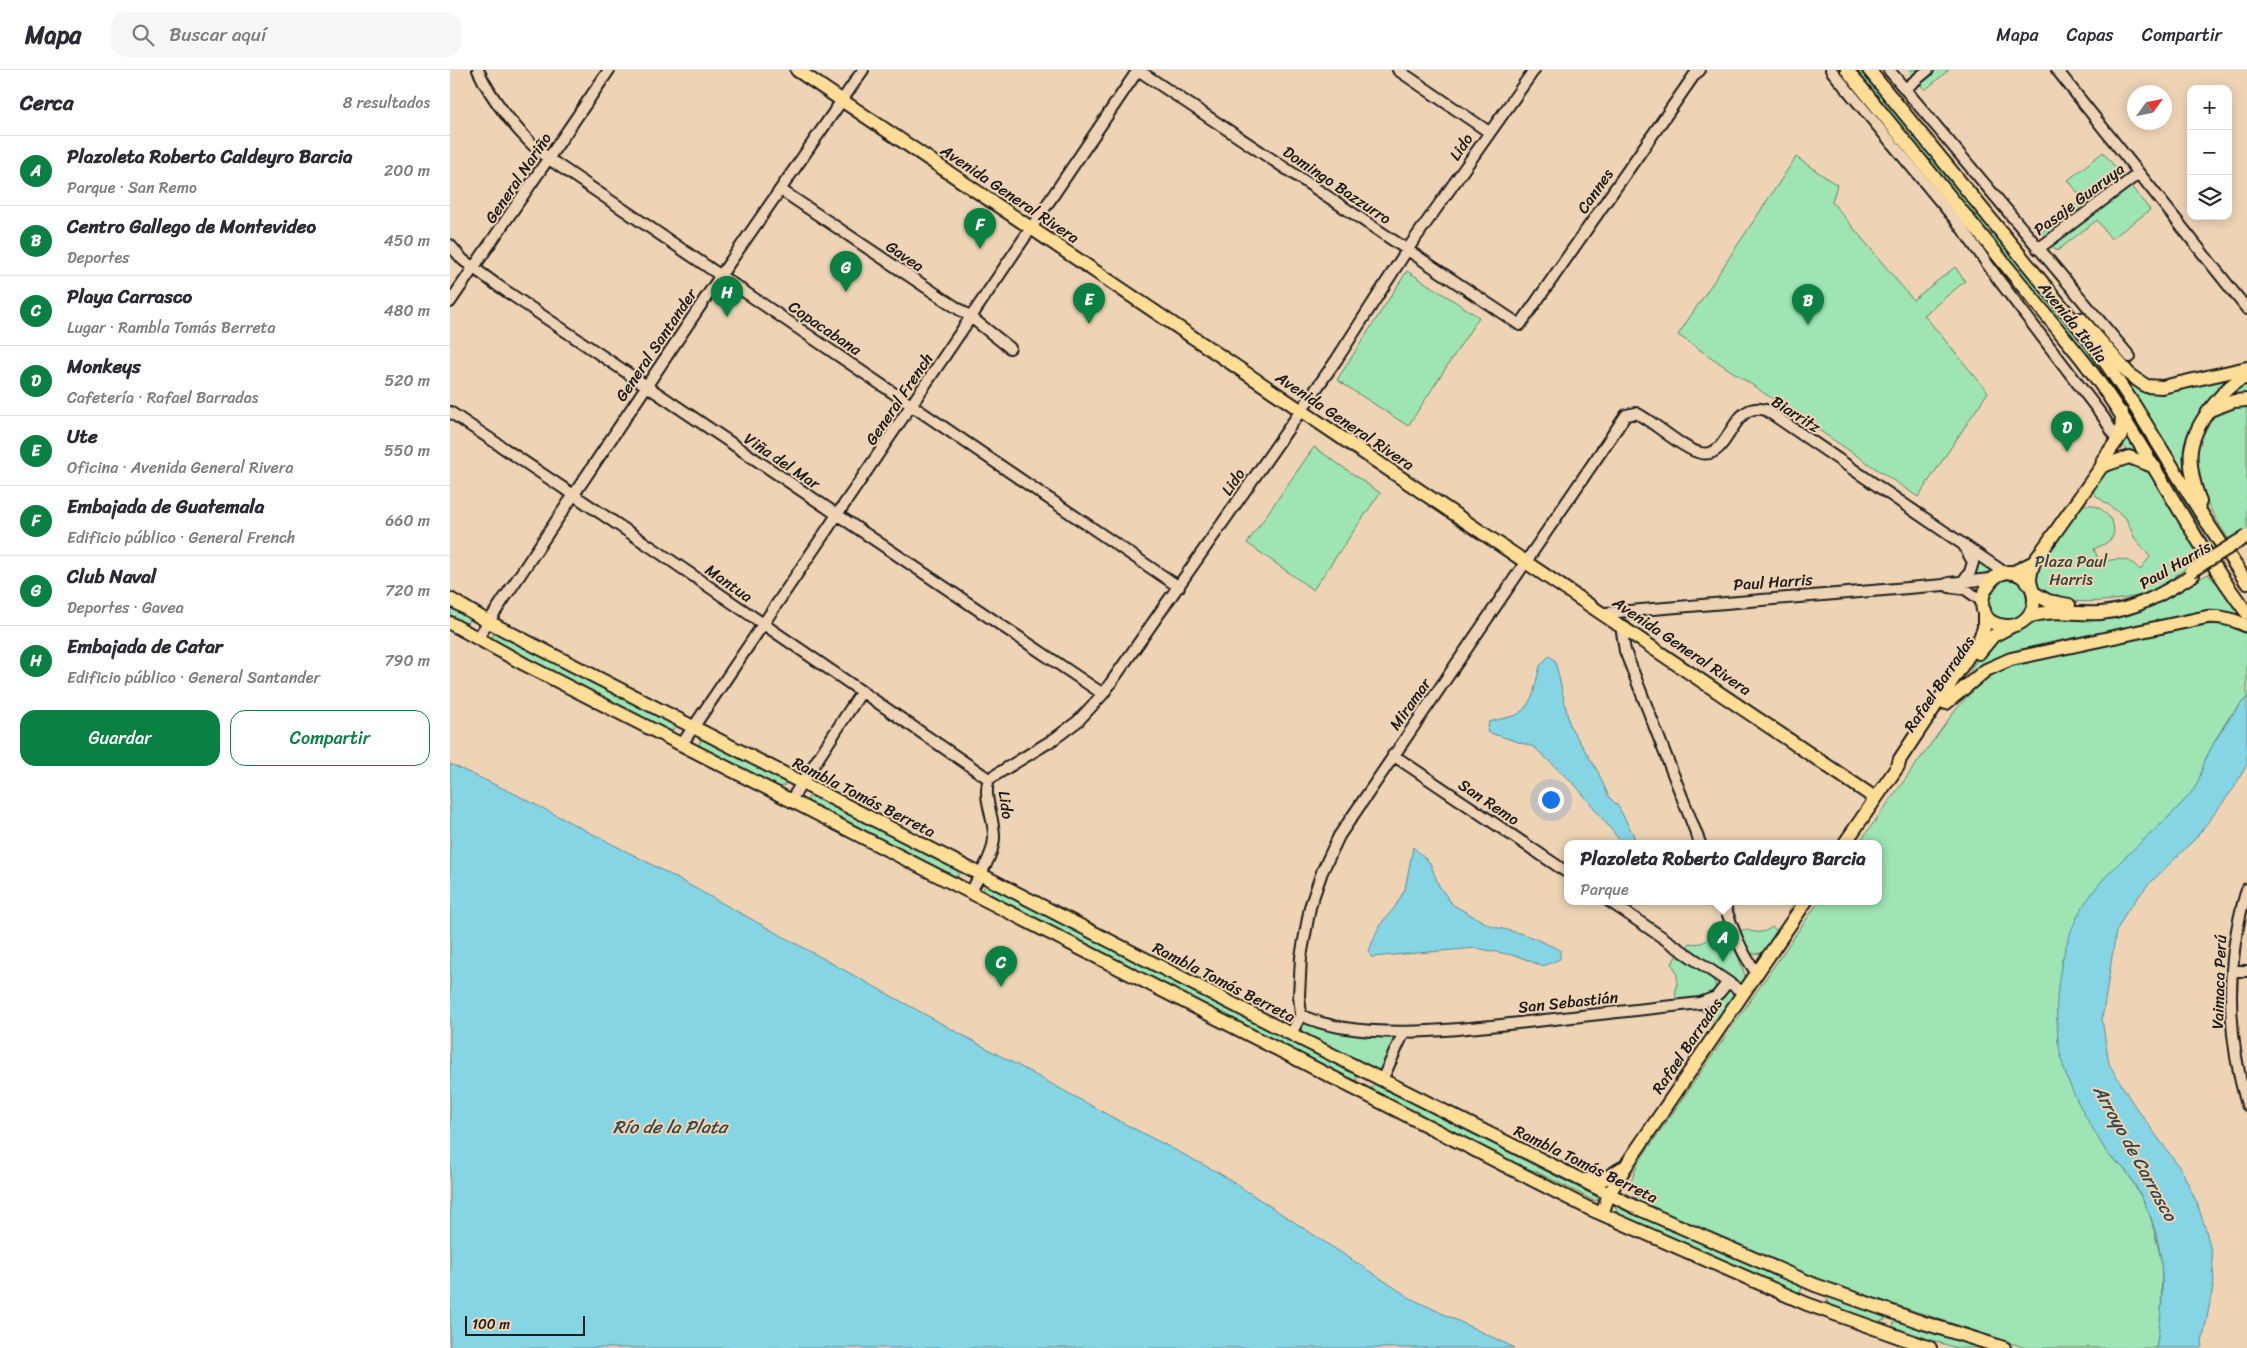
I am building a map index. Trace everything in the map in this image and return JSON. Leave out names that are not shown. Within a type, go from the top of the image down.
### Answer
[{"type":"main road","name":"Avenida General Rivera","points":[[797,70],[1300,410],[1605,613],[1875,798]]},
{"type":"main road","name":"Avenida Italia","points":[[1847,70],[1986,250],[2082,359],[2122,413],[2203,549],[2247,613]]},
{"type":"main road","name":"Avenida Italia","points":[[1869,70],[2070,314],[2118,379],[2247,583]]},
{"type":"main road","points":[[2070,314],[2084,320],[2129,374],[2146,386],[2162,387],[2247,368]]},
{"type":"main road","points":[[2201,513],[2200,502],[2190,471],[2190,450],[2193,435],[2208,411],[2229,387],[2247,377]]},
{"type":"main road","points":[[2208,411],[2234,401],[2247,400]]},
{"type":"main road","points":[[2028,617],[2034,606],[2030,580],[2034,562],[2118,441],[2122,432],[2122,413]]},
{"type":"main road","points":[[2118,441],[2123,452],[2129,457],[2155,467]]},
{"type":"main road","points":[[2102,466],[2129,457]]},
{"type":"main road","name":"Paul Harris","points":[[2028,617],[2048,611],[2084,613],[2119,610],[2151,600],[2247,536]]},
{"type":"main road","name":"Paul Harris","points":[[2032,590],[2048,601],[2059,604],[2085,606],[2117,605],[2149,596],[2247,541]]},
{"type":"main road","points":[[1991,580],[2034,562]]},
{"type":"main road","points":[[2009,573],[2023,578],[2032,590]]},
{"type":"main road","name":"Rafael Barradas","points":[[1847,840],[1898,766],[1900,759],[1982,635],[1985,620],[1982,593],[1991,580]]},
{"type":"main road","name":"Rambla Tomás Berreta","points":[[450,599],[488,621],[801,784],[1369,1074],[1637,1208],[1815,1285],[2004,1348]]},
{"type":"main road","points":[[1983,606],[1992,621],[2005,626],[2012,626]]},
{"type":"main road","name":"Rafael Barradas","points":[[1898,766],[1905,763],[1984,645],[1998,633],[2028,617]]},
{"type":"main road","points":[[1946,704],[1986,670],[2011,659],[2207,617],[2236,621],[2247,626]]},
{"type":"main road","points":[[450,623],[477,639],[1359,1092],[1602,1214],[1807,1304],[1930,1348]]},
{"type":"main road","name":"Rafael Barradas","points":[[1602,1214],[1609,1194],[1629,1160],[1803,905]]},
{"type":"main road","points":[[1359,1092],[1369,1074]]},
{"type":"main road","points":[[1579,1179],[1594,1181],[1604,1179],[1620,1170],[1629,1160]]},
{"type":"main road","points":[[1629,1160],[1623,1187],[1627,1197],[1637,1208]]},
{"type":"main road","points":[[1509,1168],[1537,1175],[1595,1203],[1603,1200],[1609,1194]]},
{"type":"main road","points":[[1807,1304],[1815,1285]]},
{"type":"main road","points":[[1886,1332],[1892,1312]]},
{"type":"street","name":"Copacabana","points":[[478,70],[508,117],[534,148],[1179,587]]},
{"type":"street","name":"General Nariño","points":[[450,302],[609,70]]},
{"type":"street","name":"General Santander","points":[[477,639],[646,386],[863,70]]},
{"type":"street","name":"General French","points":[[682,744],[1138,70]]},
{"type":"street","name":"Domingo Bazzurro","points":[[1138,70],[1520,324]]},
{"type":"street","points":[[1398,70],[1489,132]]},
{"type":"street","name":"Lido","points":[[971,892],[992,850],[994,836],[988,798],[990,779],[1062,733],[1092,708],[1103,694],[1337,358],[1407,250],[1534,70]]},
{"type":"street","name":"Avenida Italia","points":[[1831,70],[1959,224],[1986,250],[1998,279],[2068,370],[2118,441]]},
{"type":"street","name":"Avenida Italia","points":[[1888,70],[2130,358]]},
{"type":"street","points":[[1905,89],[1928,70]]},
{"type":"street","points":[[2057,70],[2247,309]]},
{"type":"street","name":"Cannes","points":[[1520,324],[1697,71]]},
{"type":"street","name":"Pasaje Guaruya","points":[[2038,249],[2138,174]]},
{"type":"street","name":"Gavea","points":[[781,190],[972,318],[1010,348]]},
{"type":"street","name":"Viña del Mar","points":[[450,245],[463,260],[474,268],[823,507],[838,515],[1103,694]]},
{"type":"street","name":"Biarritz","points":[[1624,417],[1636,413],[1685,445],[1706,454],[1719,447],[1744,413],[1754,409],[1766,410],[1957,541],[2009,573]]},
{"type":"street","name":"Mantua","points":[[450,412],[990,779]]},
{"type":"street","name":"Miramar","points":[[1301,1015],[1299,996],[1300,957],[1314,894],[1339,836],[1624,417]]},
{"type":"street","name":"Biarritz","points":[[1957,541],[1968,552],[1973,562],[1970,572],[1963,582]]},
{"type":"street","name":"Paul Harris","points":[[1605,613],[1991,580]]},
{"type":"street","name":"Paul Harris","points":[[1944,585],[1966,589],[1983,606]]},
{"type":"street","points":[[1624,626],[1622,632],[1625,650],[1699,840]]},
{"type":"street","points":[[791,800],[862,691]]},
{"type":"street","name":"San Remo","points":[[1393,755],[1564,870]]},
{"type":"street","name":"Vaimaca Perú","points":[[2247,889],[2236,924],[2232,971],[2232,1033],[2247,1105]]},
{"type":"street","points":[[1615,905],[1744,993]]},
{"type":"street","points":[[1725,905],[1740,944],[1757,973]]},
{"type":"street","points":[[2232,971],[2247,971]]},
{"type":"street","name":"San Sebastián","points":[[1301,1015],[1330,1025],[1404,1032],[1474,1028],[1700,1003],[1716,997],[1728,982]]},
{"type":"street","points":[[1291,1034],[1301,1015]]},
{"type":"street","points":[[1382,1080],[1404,1032]]},
{"type":"green space","points":[[1851,70],[1860,70],[2080,340],[2138,425],[2213,550],[2211,551],[2147,444]]},
{"type":"green space","points":[[1911,70],[1949,70],[1925,90],[1909,72]]},
{"type":"green space","points":[[2103,152],[2150,210],[2111,239],[2097,220],[2057,251],[2041,233],[2083,199],[2068,180]]},
{"type":"green space","points":[[1796,157],[1837,185],[1832,202],[1913,300],[1955,267],[1965,281],[1924,315],[1988,392],[1918,497],[1678,335]]},
{"type":"green space","points":[[1407,271],[1479,317],[1408,426],[1337,380]]},
{"type":"green space","points":[[2105,350],[2140,386],[2247,371],[2210,403],[2188,477]]},
{"type":"green space","points":[[2247,380],[2247,395],[2223,400]]},
{"type":"green space","points":[[2247,402],[2247,529],[2229,540],[2211,511],[2198,480],[2195,448],[2200,432],[2211,417],[2223,410]]},
{"type":"green space","points":[[2126,435],[2138,454],[2125,448],[2123,440]]},
{"type":"green space","points":[[1314,447],[1380,493],[1313,590],[1247,543]]},
{"type":"green space","name":"Plaza Paul Harris","points":[[2124,460],[2143,467],[2148,471],[2201,557],[2160,587],[2133,597],[2080,602],[2062,600],[2047,595],[2037,588],[2035,576],[2037,569],[2061,531],[2079,508],[2085,505],[2099,508],[2110,519],[2113,526],[2114,533],[2111,539],[2094,549],[2100,563],[2122,559],[2131,562],[2140,570],[2150,557],[2134,537],[2126,518],[2094,494],[2095,482],[2108,469]]},
{"type":"green space","points":[[1975,556],[1993,570],[1972,577]]},
{"type":"green space","points":[[2208,574],[2219,584],[2247,621],[2237,617],[2107,635],[1966,680],[1972,667],[1990,642],[2037,618],[2084,616],[2186,585],[2188,586]]},
{"type":"green space","points":[[2012,580],[2019,583],[2025,589],[2028,600],[2027,608],[2019,617],[2012,620],[2004,620],[1997,617],[1989,608],[1988,596],[1991,589],[2000,581]]},
{"type":"green space","points":[[450,603],[470,617],[468,622],[463,623],[450,614]]},
{"type":"green space","points":[[2221,624],[2236,628],[2247,635],[2247,697],[2230,716],[2217,737],[2206,758],[2201,777],[2193,791],[2179,807],[2114,869],[2082,909],[2062,960],[2059,985],[2058,1042],[2099,1137],[2109,1155],[2126,1170],[2149,1211],[2162,1263],[2161,1319],[2156,1348],[2026,1348],[1812,1277],[1643,1205],[1636,1198],[1630,1184],[1638,1163],[1816,905],[1882,905],[1882,840],[1861,840],[1966,698],[1987,679],[2012,666],[2205,625]]},
{"type":"green space","points":[[497,633],[672,722],[674,729],[670,732],[493,640],[493,634]]},
{"type":"green space","points":[[704,739],[783,779],[785,785],[778,788],[699,747],[700,741]]},
{"type":"green space","points":[[812,795],[958,870],[958,877],[956,879],[808,802],[808,798]]},
{"type":"green space","points":[[986,885],[1354,1073],[1357,1075],[1357,1079],[1352,1082],[983,892]]},
{"type":"green space","points":[[1725,922],[1745,975],[1744,981],[1741,983],[1686,949],[1690,943],[1703,942],[1709,938],[1712,925]]},
{"type":"green space","points":[[1772,927],[1778,931],[1767,948],[1759,953],[1749,953],[1738,931],[1761,932]]},
{"type":"green space","points":[[1677,954],[1713,979],[1716,986],[1710,995],[1699,999],[1676,1001],[1677,974],[1672,964]]},
{"type":"green space","points":[[1727,990],[1732,991],[1734,996],[1716,1023],[1698,1008],[1714,1004]]},
{"type":"green space","points":[[1302,1023],[1341,1031],[1391,1036],[1394,1039],[1383,1069],[1378,1071],[1303,1032],[1300,1027]]},
{"type":"green space","points":[[1374,1084],[1597,1197],[1598,1200],[1595,1201],[1535,1171],[1502,1159],[1370,1090]]},
{"type":"green space","points":[[1615,1206],[1798,1284],[1802,1288],[1801,1291],[1797,1293],[1627,1221],[1618,1214]]},
{"type":"green space","points":[[1831,1296],[1884,1316],[1885,1320],[1877,1322],[1828,1305],[1827,1298]]},
{"type":"green space","points":[[1895,1319],[1987,1348],[1956,1348],[1893,1327]]},
{"type":"water","points":[[1549,656],[1555,660],[1570,726],[1597,770],[1609,797],[1618,806],[1634,836],[1634,840],[1620,840],[1577,787],[1534,747],[1487,732],[1489,722],[1517,715],[1526,707],[1533,695],[1540,666]]},
{"type":"water","name":"Arroyo de Carrasco","points":[[2247,697],[2247,764],[2234,788],[2195,839],[2147,886],[2127,911],[2116,932],[2102,1019],[2109,1064],[2132,1102],[2182,1171],[2197,1203],[2212,1255],[2214,1282],[2201,1348],[2156,1348],[2161,1314],[2162,1279],[2161,1261],[2154,1227],[2146,1206],[2135,1186],[2124,1169],[2107,1153],[2072,1091],[2064,1069],[2057,1030],[2058,987],[2066,945],[2082,908],[2106,876],[2164,822],[2191,793],[2216,740],[2230,718]]},
{"type":"water","name":"Río de la Plata","points":[[450,764],[513,793],[649,863],[1110,1116],[1219,1173],[1412,1299],[1515,1348],[450,1348]]},
{"type":"water","points":[[1413,847],[1430,863],[1439,886],[1453,905],[1491,926],[1527,935],[1560,950],[1560,959],[1543,966],[1517,956],[1476,948],[1371,957],[1369,951],[1379,926],[1395,907],[1405,889]]},
{"type":"place","name":"Embajada de Guatemala","points":[[980,249]]},
{"type":"place","name":"Club Naval","points":[[846,292]]},
{"type":"place","name":"Embajada de Catar","points":[[727,317]]},
{"type":"place","name":"Ute","points":[[1089,324]]},
{"type":"place","name":"Centro Gallego de Montevideo","points":[[1808,325]]},
{"type":"place","name":"Monkeys","points":[[2067,452]]},
{"type":"place","name":"Plazoleta Roberto Caldeyro Barcia","points":[[1723,962]]},
{"type":"place","name":"Playa Carrasco","points":[[1001,987]]}]
